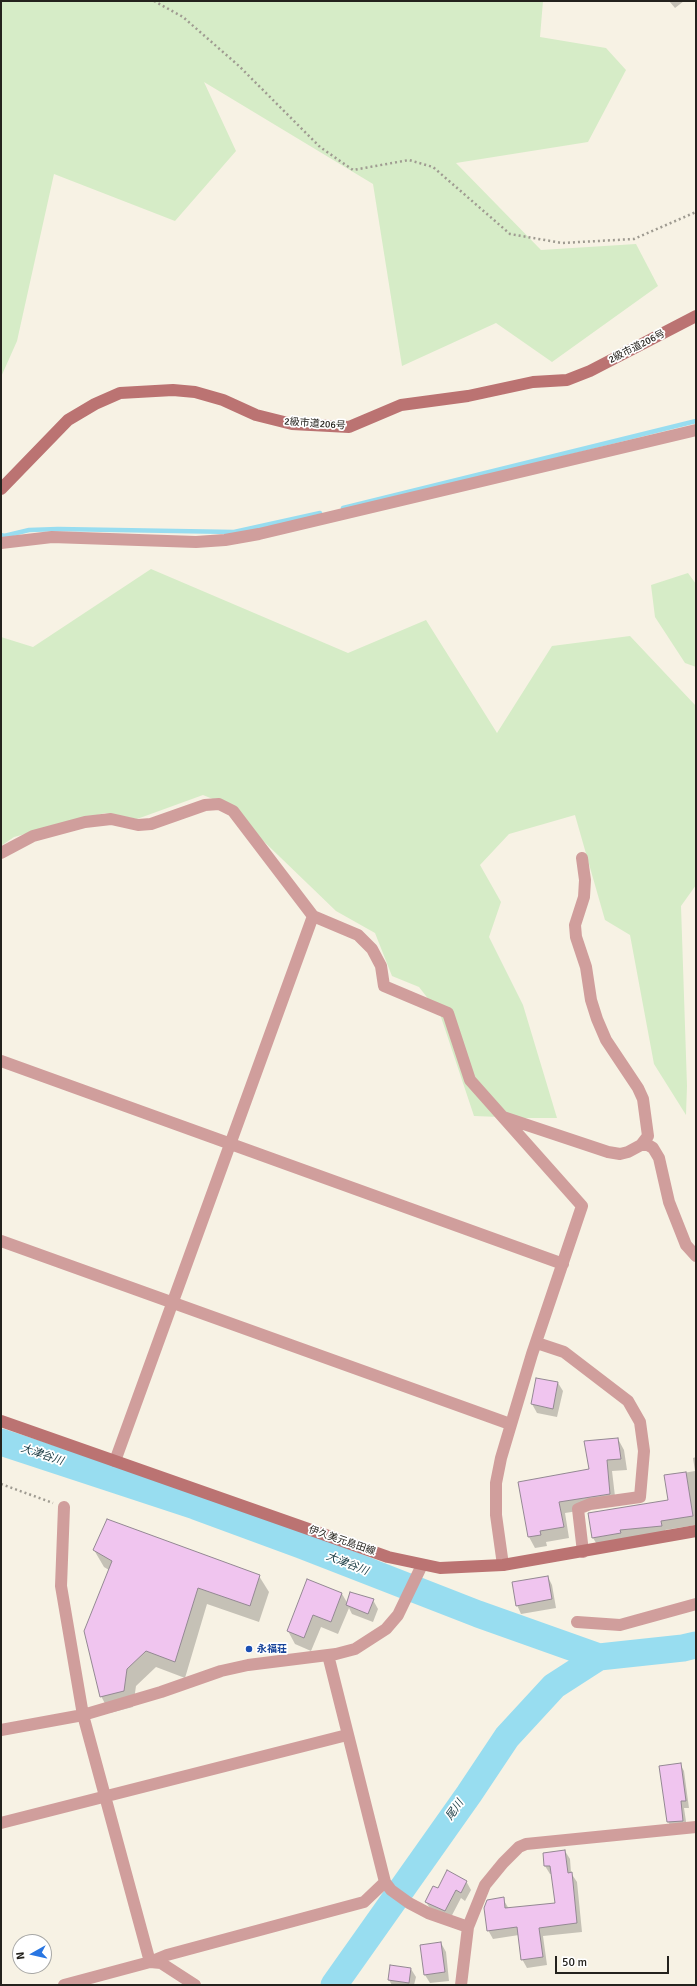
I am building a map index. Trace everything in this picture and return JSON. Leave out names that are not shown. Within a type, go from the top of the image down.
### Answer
[{"type":"street","name":"2級市道206号","points":[[1,488],[68,420],[95,404],[120,393],[173,390],[195,392],[223,400],[256,415],[285,422],[349,427],[401,405],[468,396],[533,382],[567,380],[590,372],[696,316]]},
{"type":"street","points":[[1,543],[52,537],[196,542],[224,540],[259,534],[696,430]]},
{"type":"street","points":[[1,853],[33,836],[77,824],[111,820],[138,825],[151,824],[205,805],[219,804],[233,811],[313,916],[358,935],[372,949],[381,966],[384,986],[448,1013],[470,1080],[582,1206],[510,1424],[496,1483],[496,1515],[503,1565]]},
{"type":"street","points":[[503,1117],[608,1152],[620,1154],[628,1152],[641,1145],[648,1136],[643,1099],[638,1088],[606,1040],[597,1019],[591,1000],[586,967],[576,937],[575,925],[584,897],[585,880],[582,858]]},
{"type":"street","points":[[115,1461],[313,916]]},
{"type":"street","points":[[1,1061],[563,1264]]},
{"type":"street","points":[[641,1145],[648,1145],[653,1148],[659,1158],[669,1202],[686,1245],[696,1256]]},
{"type":"street","points":[[1,1241],[510,1424]]},
{"type":"street","points":[[537,1344],[564,1352],[628,1401],[640,1422],[644,1451],[640,1497],[590,1504],[578,1509],[583,1552]]},
{"type":"street","name":"伊久美元島田線","points":[[1,1421],[388,1557],[440,1568],[503,1565],[696,1531]]},
{"type":"street","points":[[64,1507],[61,1586],[83,1715],[150,1962]]},
{"type":"street","points":[[1,1730],[83,1715],[161,1692],[221,1671],[248,1665],[328,1655],[355,1649],[386,1629],[398,1614],[422,1565]]},
{"type":"street","points":[[576,1622],[620,1624],[696,1604]]},
{"type":"street","points":[[328,1655],[347,1735],[388,1886],[409,1903],[428,1913],[468,1927]]},
{"type":"street","points":[[1,1823],[347,1735]]},
{"type":"street","points":[[461,1985],[468,1927],[485,1885],[503,1863],[526,1844],[696,1827]]},
{"type":"street","points":[[64,1985],[150,1962],[167,1955],[364,1902],[388,1886]]},
{"type":"street","points":[[150,1962],[161,1963],[195,1985]]},
{"type":"path","points":[[154,1],[183,17],[239,66],[320,147],[353,170],[409,160],[434,167],[510,234],[562,243],[634,239],[696,212]]},
{"type":"path","points":[[1,1484],[64,1507]]},
{"type":"green space","points":[[1,1],[543,1],[540,37],[606,48],[626,70],[588,142],[456,163],[541,250],[636,244],[658,286],[552,362],[496,323],[402,366],[373,184],[204,82],[236,151],[175,221],[54,174],[17,341],[1,377]]},
{"type":"green space","points":[[151,569],[348,653],[426,620],[497,733],[552,646],[630,636],[696,706],[696,885],[681,906],[687,1086],[686,1115],[654,1064],[630,935],[605,920],[575,815],[509,834],[480,865],[501,902],[489,937],[523,1005],[557,1118],[474,1116],[440,1014],[419,987],[392,976],[375,933],[336,911],[225,804],[203,795],[137,819],[105,813],[14,837],[1,846],[1,637],[33,647]]},
{"type":"green space","points":[[688,573],[696,584],[696,667],[685,663],[655,617],[651,585]]},
{"type":"building","points":[[536,1378],[558,1382],[553,1409],[531,1404]]},
{"type":"building","points":[[618,1438],[621,1459],[607,1460],[610,1494],[559,1502],[564,1527],[540,1531],[541,1535],[528,1537],[518,1482],[589,1469],[584,1441]]},
{"type":"building","points":[[686,1472],[693,1516],[661,1521],[662,1526],[620,1530],[621,1533],[592,1538],[588,1513],[668,1500],[664,1475]]},
{"type":"building","points":[[107,1519],[260,1575],[250,1606],[198,1588],[175,1662],[146,1651],[127,1669],[124,1691],[100,1697],[84,1631],[112,1561],[93,1550]]},
{"type":"building","points":[[548,1576],[552,1599],[516,1606],[512,1582]]},
{"type":"building","points":[[307,1579],[342,1593],[331,1622],[313,1615],[304,1638],[287,1631]]},
{"type":"building","points":[[350,1592],[374,1599],[368,1614],[346,1605]]},
{"type":"building","points":[[681,1763],[686,1801],[681,1801],[683,1821],[667,1822],[659,1766]]},
{"type":"building","points":[[565,1850],[568,1873],[572,1872],[577,1923],[539,1928],[543,1957],[521,1960],[517,1927],[487,1931],[484,1908],[487,1900],[504,1897],[505,1908],[555,1903],[550,1866],[544,1866],[543,1853]]},
{"type":"building","points":[[447,1870],[467,1881],[461,1893],[456,1890],[445,1911],[425,1902],[433,1886],[438,1888]]},
{"type":"building","points":[[441,1942],[445,1972],[424,1975],[420,1945]]},
{"type":"building","points":[[390,1965],[411,1968],[409,1983],[388,1980]]},
{"type":"waterway","points":[[343,508],[696,421]]},
{"type":"waterway","points":[[1,535],[4,536],[29,530],[58,529],[234,532],[320,513]]},
{"type":"waterway","name":"大津谷川","points":[[1,1442],[195,1506],[301,1545],[478,1614],[599,1657],[683,1648],[696,1645]]},
{"type":"waterway","name":"尾川","points":[[334,1985],[469,1794],[507,1737],[554,1686],[599,1657]]},
{"type":"place","name":"永福荘","points":[[249,1649]]}]
